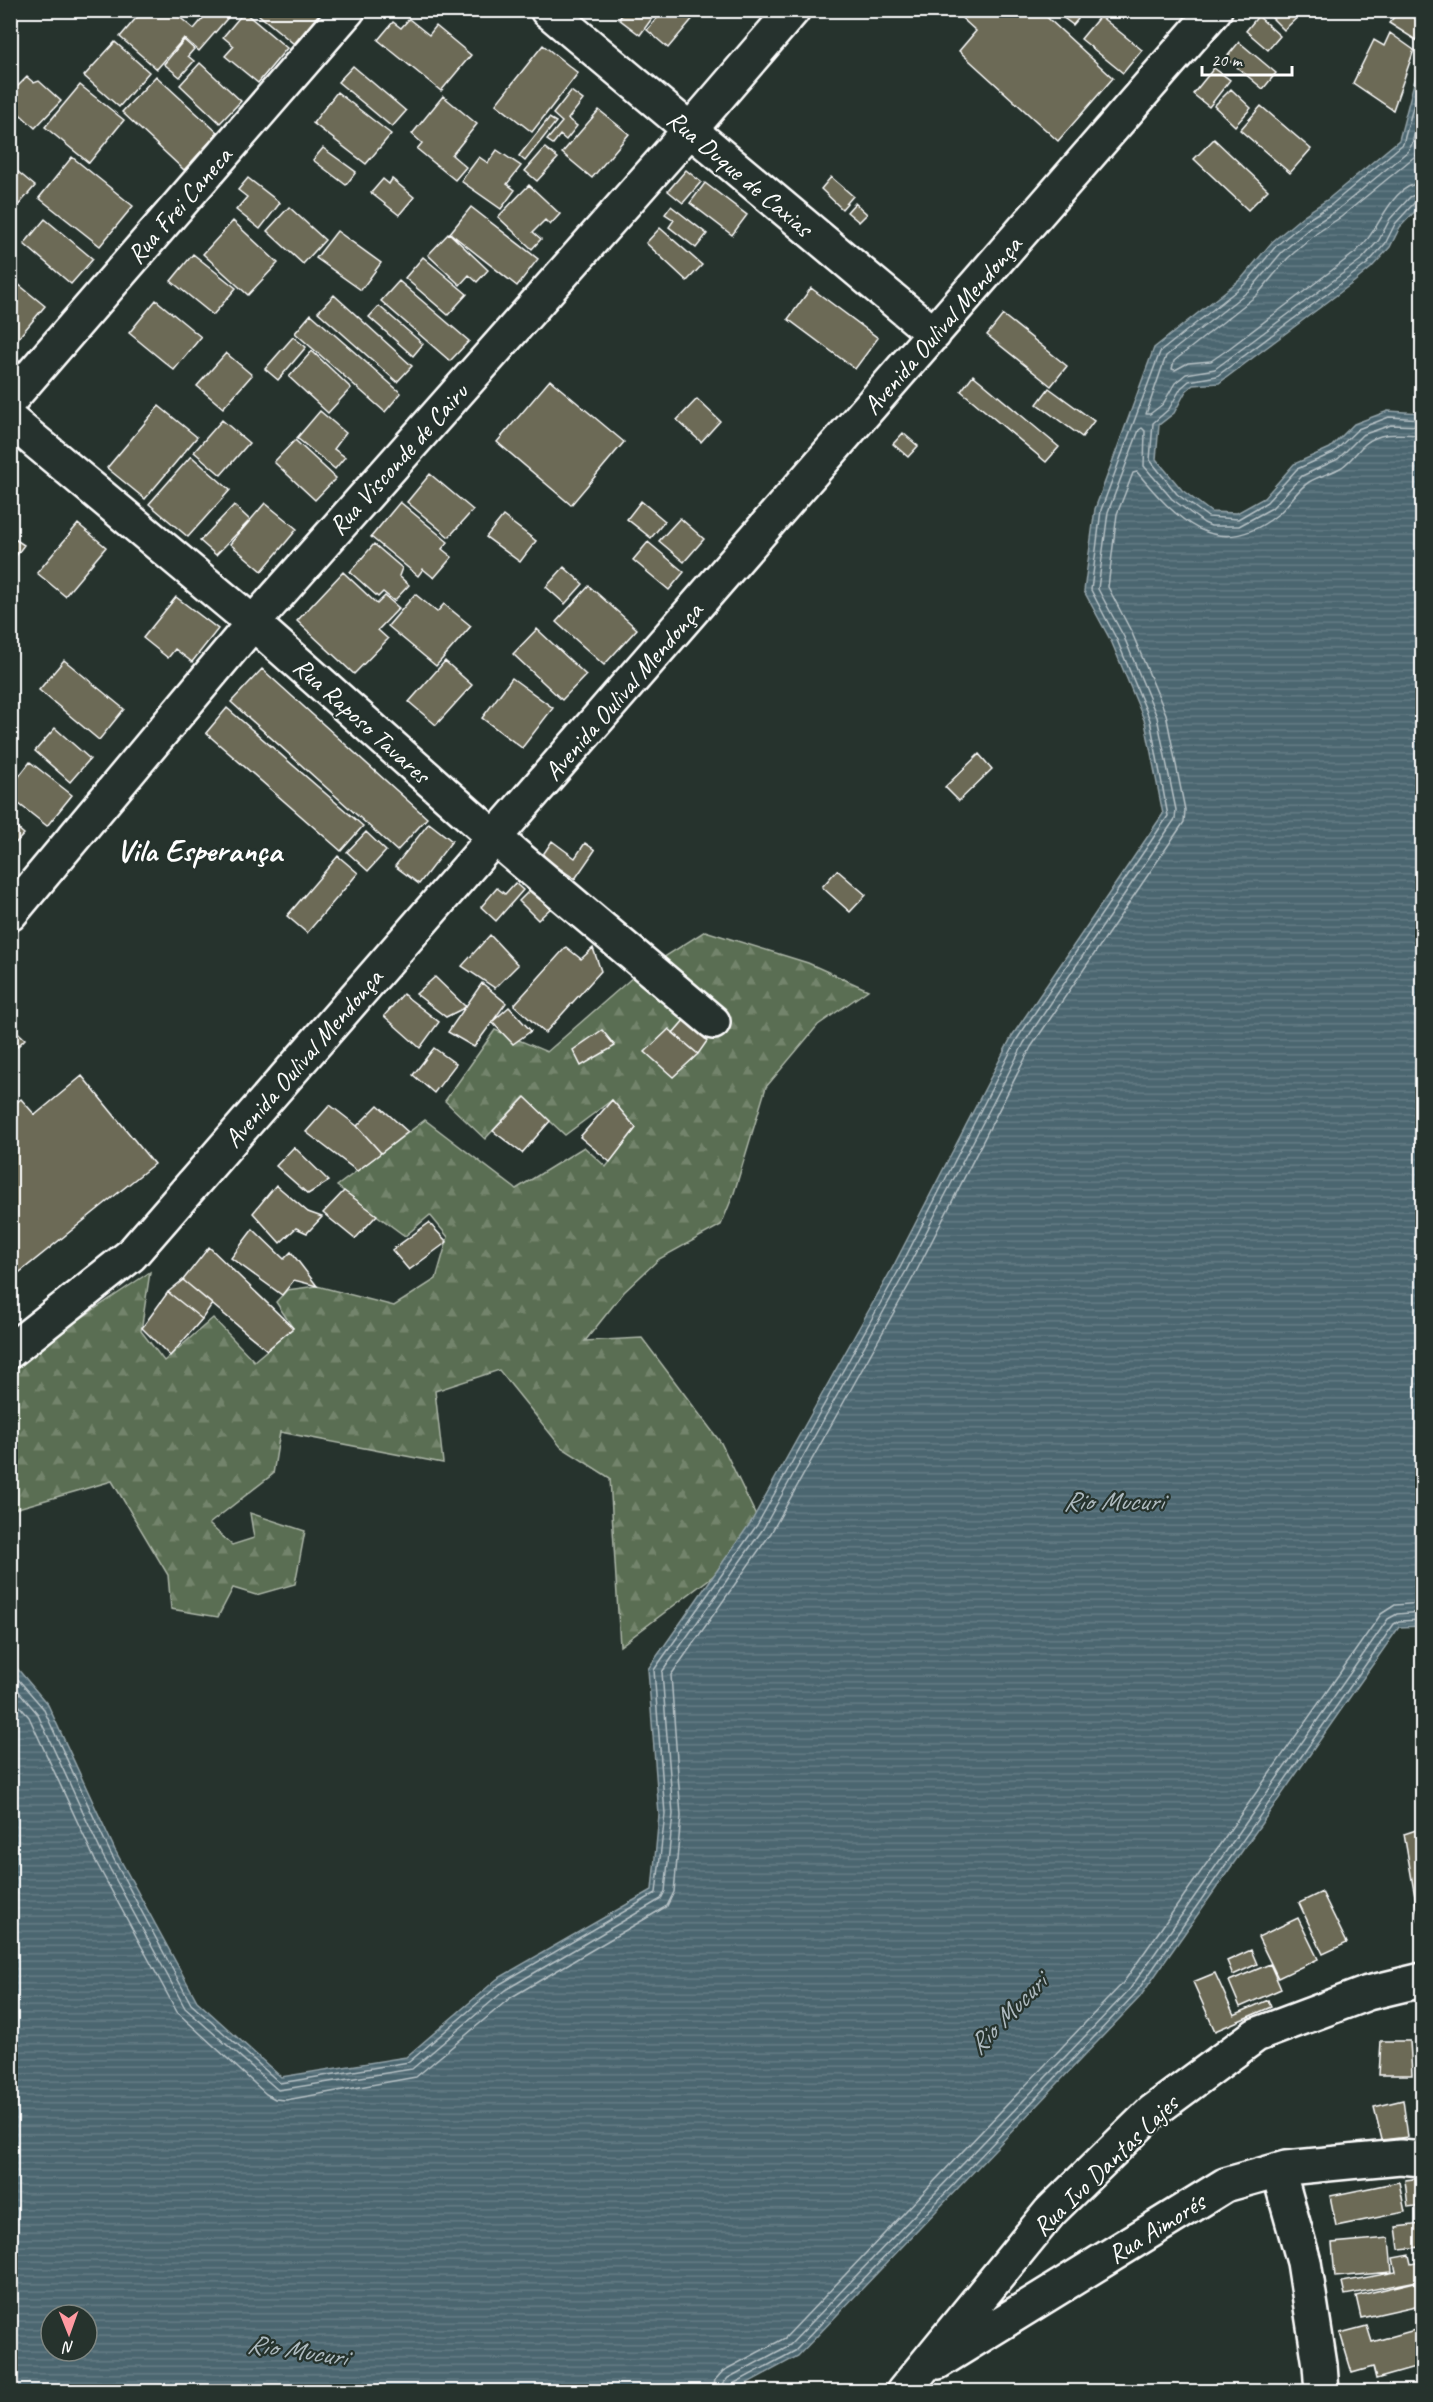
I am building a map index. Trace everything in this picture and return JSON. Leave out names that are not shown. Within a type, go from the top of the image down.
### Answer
[{"type":"street","name":"Rua Frei Caneca","points":[[10,400],[348,10]]},
{"type":"street","name":"Rua Duque de Caxias","points":[[547,10],[934,334]]},
{"type":"street","name":"Rua Visconde de Cairu","points":[[10,914],[253,623],[689,131],[793,10]]},
{"type":"street","name":"Avenida Oulival Mendonça","points":[[10,1351],[131,1255],[1215,10]]},
{"type":"street","name":"Rua Raposo Tavares","points":[[10,420],[253,623],[495,838],[713,1022]]},
{"type":"street","name":"Rua Ivo Dantas Lajes","points":[[910,2383],[1050,2212],[1152,2112],[1256,2035],[1368,1993],[1422,1980]]},
{"type":"street","name":"Rua Aimorés","points":[[910,2383],[1225,2185],[1278,2170],[1400,2157],[1422,2159]]},
{"type":"street","points":[[1278,2170],[1304,2262],[1322,2391]]},
{"type":"green space","points":[[705,931],[808,963],[868,990],[818,1025],[766,1087],[734,1193],[721,1225],[659,1259],[624,1292],[585,1341],[642,1338],[721,1443],[766,1536],[620,1646],[610,1478],[561,1447],[499,1370],[435,1391],[443,1463],[280,1432],[273,1474],[209,1524],[232,1545],[254,1538],[250,1513],[305,1531],[295,1584],[256,1595],[233,1588],[218,1617],[171,1609],[168,1575],[112,1481],[11,1510],[11,1365],[150,1272],[141,1331],[164,1361],[213,1318],[254,1361],[293,1328],[276,1302],[287,1290],[317,1286],[394,1306],[436,1279],[448,1237],[430,1215],[405,1236],[337,1186],[425,1120],[516,1189],[584,1147],[606,1167],[636,1128],[612,1100],[565,1135],[524,1097],[485,1139],[445,1101],[495,1030],[547,1052],[633,977]]},
{"type":"water","name":"Rio Mucuri","points":[[1422,63],[1422,204],[1400,227],[1390,247],[1371,268],[1354,282],[1219,383],[1193,385],[1186,391],[1174,413],[1159,425],[1156,459],[1182,490],[1211,512],[1237,513],[1264,498],[1294,464],[1330,448],[1354,424],[1388,411],[1422,413],[1422,1626],[1399,1627],[1140,1997],[798,2356],[731,2392],[11,2391],[11,1661],[48,1705],[115,1850],[197,2001],[281,2077],[406,2057],[497,1979],[652,1890],[659,1815],[648,1669],[751,1522],[894,1265],[1012,1036],[1163,814],[1145,722],[1112,643],[1084,591],[1095,509],[1154,348],[1242,278],[1272,242],[1399,140],[1419,64]]},
{"type":"building","points":[[143,10],[171,10],[194,29],[210,10],[227,10],[231,14],[199,51],[184,38],[157,69],[120,37]]},
{"type":"building","points":[[253,10],[315,10],[319,14],[294,44]]},
{"type":"building","points":[[625,10],[658,10],[640,35],[619,19]]},
{"type":"building","points":[[664,10],[700,10],[668,48],[647,30]]},
{"type":"building","points":[[953,10],[1039,10],[1113,78],[1058,141],[959,51],[976,31]]},
{"type":"building","points":[[1053,10],[1067,10],[1078,19],[1073,25]]},
{"type":"building","points":[[1264,10],[1303,10],[1304,11],[1284,30]]},
{"type":"building","points":[[1400,10],[1422,10],[1422,44],[1389,23]]},
{"type":"building","points":[[244,12],[287,48],[258,83],[225,56],[234,46],[223,37]]},
{"type":"building","points":[[1100,16],[1142,50],[1123,73],[1081,39]]},
{"type":"building","points":[[1258,16],[1280,36],[1268,50],[1246,31]]},
{"type":"building","points":[[409,19],[429,35],[436,26],[471,55],[441,91],[378,40],[393,22],[401,28]]},
{"type":"building","points":[[1390,33],[1414,50],[1393,110],[1353,83],[1374,40],[1384,46]]},
{"type":"building","points":[[184,40],[194,49],[188,56],[194,61],[180,77],[164,64]]},
{"type":"building","points":[[115,42],[149,72],[119,107],[84,76]]},
{"type":"building","points":[[1239,42],[1276,73],[1263,89],[1226,58]]},
{"type":"building","points":[[543,45],[578,73],[532,132],[496,104]]},
{"type":"building","points":[[200,63],[241,101],[220,123],[180,85]]},
{"type":"building","points":[[353,66],[406,111],[392,127],[338,82]]},
{"type":"building","points":[[1214,68],[1230,80],[1209,107],[1193,94]]},
{"type":"building","points":[[156,76],[218,133],[184,170],[122,112]]},
{"type":"building","points":[[27,77],[34,83],[39,81],[61,101],[35,128],[10,105],[10,94]]},
{"type":"building","points":[[80,85],[124,120],[89,163],[45,127]]},
{"type":"building","points":[[1231,89],[1251,108],[1235,126],[1214,106]]},
{"type":"building","points":[[571,91],[583,100],[568,119],[577,126],[566,140],[560,135],[553,144],[547,140],[562,122],[553,114]]},
{"type":"building","points":[[337,92],[391,134],[366,164],[313,123]]},
{"type":"building","points":[[443,96],[477,124],[452,155],[466,167],[455,180],[417,149],[422,143],[412,134]]},
{"type":"building","points":[[1261,106],[1311,149],[1290,173],[1240,130]]},
{"type":"building","points":[[599,110],[629,134],[592,178],[562,153]]},
{"type":"building","points":[[549,118],[556,122],[525,161],[519,156]]},
{"type":"building","points":[[1214,139],[1268,190],[1248,210],[1194,159]]},
{"type":"building","points":[[323,148],[356,172],[346,185],[313,160]]},
{"type":"building","points":[[545,148],[558,158],[537,181],[525,171]]},
{"type":"building","points":[[497,150],[521,166],[507,184],[515,190],[501,209],[461,181],[479,157],[488,163]]},
{"type":"building","points":[[72,157],[133,206],[100,246],[39,198]]},
{"type":"building","points":[[10,166],[35,186],[10,215]]},
{"type":"building","points":[[686,170],[701,182],[683,203],[668,191]]},
{"type":"building","points":[[831,177],[853,196],[842,209],[821,189]]},
{"type":"building","points":[[248,178],[280,203],[260,229],[236,210],[247,197],[238,190]]},
{"type":"building","points":[[383,179],[389,184],[392,179],[414,197],[399,215],[371,193]]},
{"type":"building","points":[[705,183],[747,215],[732,235],[690,203]]},
{"type":"building","points":[[529,185],[560,214],[550,225],[545,220],[533,232],[541,239],[532,249],[498,217]]},
{"type":"building","points":[[855,203],[867,214],[859,222],[847,212]]},
{"type":"building","points":[[671,206],[707,234],[696,248],[669,227],[674,220],[665,214]]},
{"type":"building","points":[[289,207],[325,240],[303,264],[267,231]]},
{"type":"building","points":[[471,207],[538,259],[517,286],[450,233]]},
{"type":"building","points":[[45,219],[93,259],[71,284],[24,244]]},
{"type":"building","points":[[233,221],[278,263],[248,295],[203,254]]},
{"type":"building","points":[[660,228],[702,265],[687,281],[646,243]]},
{"type":"building","points":[[337,231],[381,263],[361,290],[316,258]]},
{"type":"building","points":[[449,233],[488,270],[477,282],[469,275],[460,285],[428,255]]},
{"type":"building","points":[[193,254],[236,288],[213,315],[171,281]]},
{"type":"building","points":[[423,257],[467,294],[448,315],[405,278]]},
{"type":"building","points":[[399,281],[469,341],[450,361],[381,301]]},
{"type":"building","points":[[18,284],[45,306],[10,348],[10,293]]},
{"type":"building","points":[[811,288],[878,338],[855,369],[788,319]]},
{"type":"building","points":[[334,295],[412,366],[397,382],[318,312]]},
{"type":"building","points":[[156,300],[201,337],[174,370],[129,333]]},
{"type":"building","points":[[379,306],[423,344],[413,356],[369,317]]},
{"type":"building","points":[[311,314],[401,393],[385,412],[295,333]]},
{"type":"building","points":[[1003,315],[1067,366],[1051,386],[987,335]]},
{"type":"building","points":[[293,337],[306,347],[278,380],[265,369]]},
{"type":"building","points":[[312,351],[351,388],[328,413],[289,377]]},
{"type":"building","points":[[226,353],[252,375],[223,408],[197,386]]},
{"type":"building","points":[[973,375],[1059,447],[1046,462],[961,391]]},
{"type":"building","points":[[550,380],[624,442],[571,505],[497,442]]},
{"type":"building","points":[[1049,388],[1094,421],[1082,437],[1037,404]]},
{"type":"building","points":[[697,399],[720,421],[701,442],[677,420]]},
{"type":"building","points":[[159,406],[197,437],[145,499],[107,468]]},
{"type":"building","points":[[320,411],[346,433],[334,449],[345,457],[335,469],[297,438]]},
{"type":"building","points":[[222,420],[249,443],[221,475],[194,452]]},
{"type":"building","points":[[903,433],[918,446],[908,457],[893,444]]},
{"type":"building","points":[[295,440],[336,478],[315,500],[274,462]]},
{"type":"building","points":[[191,456],[230,490],[188,537],[149,504]]},
{"type":"building","points":[[430,474],[473,510],[449,537],[407,502]]},
{"type":"building","points":[[641,501],[665,521],[651,538],[627,519]]},
{"type":"building","points":[[400,502],[448,542],[442,549],[452,557],[434,578],[423,569],[418,576],[371,537]]},
{"type":"building","points":[[265,503],[297,529],[262,571],[230,544]]},
{"type":"building","points":[[234,505],[250,520],[216,555],[200,541]]},
{"type":"building","points":[[503,516],[536,541],[520,562],[486,537]]},
{"type":"building","points":[[680,518],[704,539],[684,562],[659,541]]},
{"type":"building","points":[[78,524],[106,547],[65,596],[37,573]]},
{"type":"building","points":[[10,536],[24,545],[10,564]]},
{"type":"building","points":[[648,542],[684,572],[669,590],[633,560]]},
{"type":"building","points":[[374,544],[402,568],[399,576],[409,585],[394,601],[383,592],[378,597],[350,572]]},
{"type":"building","points":[[564,567],[583,584],[565,604],[546,587]]},
{"type":"building","points":[[343,572],[377,604],[385,596],[399,608],[378,630],[388,639],[354,674],[297,621]]},
{"type":"building","points":[[589,586],[637,629],[604,665],[556,622]]},
{"type":"building","points":[[415,594],[437,612],[444,604],[471,626],[436,666],[388,626]]},
{"type":"building","points":[[176,597],[218,629],[192,662],[175,649],[168,658],[143,638]]},
{"type":"building","points":[[537,629],[586,675],[562,700],[513,654]]},
{"type":"building","points":[[64,660],[124,709],[99,740],[39,690]]},
{"type":"building","points":[[445,661],[472,685],[436,725],[409,702]]},
{"type":"building","points":[[262,669],[427,818],[397,851],[231,702]]},
{"type":"building","points":[[512,678],[553,708],[522,748],[482,718]]},
{"type":"building","points":[[227,708],[363,826],[341,851],[206,733]]},
{"type":"building","points":[[55,728],[90,759],[70,782],[35,751]]},
{"type":"building","points":[[979,754],[992,769],[959,801],[945,787]]},
{"type":"building","points":[[30,762],[72,795],[47,826],[10,797],[10,788]]},
{"type":"building","points":[[10,822],[24,834],[10,849]]},
{"type":"building","points":[[429,823],[452,841],[419,884],[395,866]]},
{"type":"building","points":[[366,832],[386,851],[368,871],[347,852]]},
{"type":"building","points":[[552,841],[575,858],[585,843],[595,850],[575,879],[542,856]]},
{"type":"building","points":[[338,856],[358,873],[307,933],[287,916]]},
{"type":"building","points":[[837,870],[866,895],[850,912],[822,887]]},
{"type":"building","points":[[515,883],[523,890],[496,921],[481,907],[497,888],[505,894]]},
{"type":"building","points":[[533,887],[552,907],[538,920],[519,901]]},
{"type":"building","points":[[490,935],[518,965],[495,988],[462,966]]},
{"type":"building","points":[[566,947],[581,959],[593,948],[601,971],[545,1033],[514,1005]]},
{"type":"building","points":[[435,977],[466,1007],[446,1017],[416,994]]},
{"type":"building","points":[[482,983],[506,1003],[474,1047],[448,1032]]},
{"type":"building","points":[[403,994],[439,1022],[420,1048],[384,1016]]},
{"type":"building","points":[[509,1007],[531,1031],[513,1044],[492,1022]]},
{"type":"building","points":[[686,1018],[707,1041],[698,1054],[673,1033]]},
{"type":"building","points":[[10,1025],[25,1039],[14,1050],[10,1047]]},
{"type":"building","points":[[669,1029],[698,1054],[673,1077],[645,1052]]},
{"type":"building","points":[[602,1030],[615,1046],[581,1066],[573,1050]]},
{"type":"building","points":[[434,1048],[456,1064],[434,1093],[413,1075]]},
{"type":"building","points":[[82,1076],[154,1164],[10,1280],[10,1108],[21,1099],[35,1115]]},
{"type":"building","points":[[525,1097],[550,1121],[522,1153],[493,1131]]},
{"type":"building","points":[[612,1100],[636,1128],[610,1162],[580,1137]]},
{"type":"building","points":[[330,1105],[357,1126],[381,1153],[357,1171],[306,1132]]},
{"type":"building","points":[[378,1105],[408,1132],[381,1153],[357,1126]]},
{"type":"building","points":[[294,1147],[329,1181],[308,1194],[276,1166]]},
{"type":"building","points":[[276,1185],[308,1212],[322,1217],[307,1233],[296,1228],[280,1243],[253,1213]]},
{"type":"building","points":[[344,1191],[377,1215],[355,1239],[323,1213]]},
{"type":"building","points":[[429,1223],[447,1242],[409,1270],[392,1250]]},
{"type":"building","points":[[253,1229],[284,1259],[291,1252],[317,1286],[294,1280],[282,1295],[231,1258]]},
{"type":"building","points":[[209,1247],[293,1328],[267,1350],[183,1280]]},
{"type":"building","points":[[183,1280],[212,1304],[202,1319],[168,1292]]},
{"type":"building","points":[[168,1292],[202,1319],[170,1356],[142,1328]]},
{"type":"building","points":[[1422,1828],[1422,1919],[1419,1920],[1404,1834]]},
{"type":"building","points":[[1322,1892],[1347,1943],[1323,1954],[1299,1903]]},
{"type":"building","points":[[1298,1918],[1318,1959],[1278,1978],[1258,1937]]},
{"type":"building","points":[[1251,1950],[1257,1964],[1233,1975],[1227,1961]]},
{"type":"building","points":[[1270,1964],[1281,1989],[1240,2007],[1229,1981]]},
{"type":"building","points":[[1215,1973],[1234,2015],[1268,2000],[1271,2007],[1215,2031],[1193,1982]]},
{"type":"building","points":[[1381,2041],[1410,2041],[1412,2075],[1379,2075]]},
{"type":"building","points":[[1403,2100],[1408,2137],[1382,2140],[1374,2107]]},
{"type":"building","points":[[1422,2178],[1422,2205],[1408,2207],[1405,2180]]},
{"type":"building","points":[[1399,2182],[1405,2212],[1336,2226],[1330,2196]]},
{"type":"building","points":[[1422,2224],[1422,2247],[1399,2249],[1396,2227]]},
{"type":"building","points":[[1389,2238],[1392,2272],[1335,2277],[1332,2243]]},
{"type":"building","points":[[1409,2255],[1411,2264],[1422,2262],[1422,2280],[1345,2295],[1342,2282],[1396,2272],[1393,2258]]},
{"type":"building","points":[[1415,2282],[1420,2305],[1361,2318],[1356,2296]]},
{"type":"building","points":[[1367,2326],[1372,2342],[1422,2328],[1422,2366],[1376,2379],[1373,2367],[1352,2373],[1340,2333]]},
{"type":"building","points":[[1421,2385],[1422,2392],[1405,2392]]},
{"type":"district","name":"Vila Esperança","points":[[199,850]]}]
